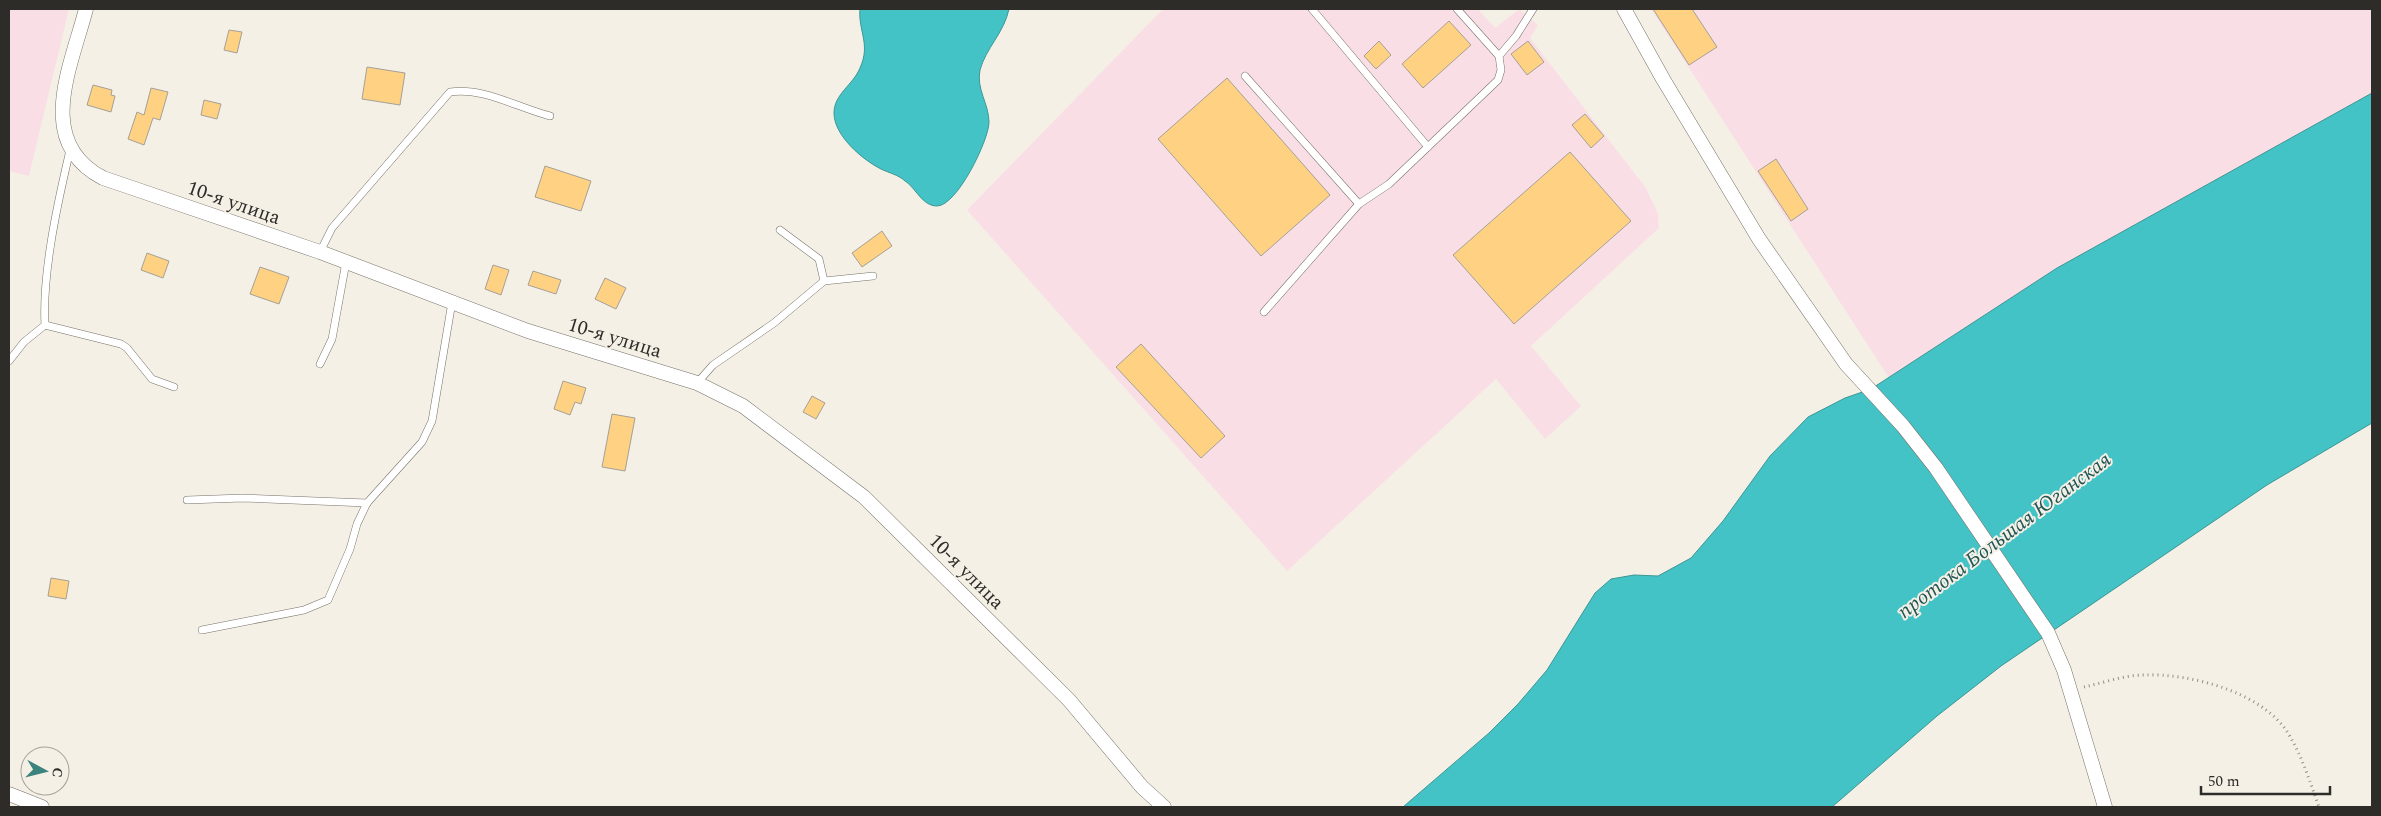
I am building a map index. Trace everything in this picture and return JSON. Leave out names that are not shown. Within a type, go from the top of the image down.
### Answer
[{"type":"street","points":[[70,150],[61,113],[63,97],[86,9]]},
{"type":"street","points":[[1624,9],[1663,79],[1759,239],[1846,364],[1903,426],[1936,468],[2048,633],[2071,690],[2105,807]]},
{"type":"street","name":"10-я улица","points":[[70,150],[81,164],[103,178],[320,252],[528,330],[697,383],[743,406],[864,497],[1069,700],[1142,786],[1164,807]]},
{"type":"street","points":[[9,794],[42,807]]},
{"type":"lane","points":[[1312,9],[1428,148]]},
{"type":"lane","points":[[1264,312],[1359,204],[1389,184],[1498,80],[1501,70],[1499,56],[1457,9]]},
{"type":"lane","points":[[1499,56],[1516,36],[1533,9]]},
{"type":"lane","points":[[1245,76],[1359,204]]},
{"type":"lane","points":[[320,252],[332,228],[450,92],[458,91],[493,96],[528,110],[550,116]]},
{"type":"lane","points":[[45,325],[45,297],[51,250],[62,184],[70,150]]},
{"type":"lane","points":[[780,230],[819,259],[824,281]]},
{"type":"lane","points":[[320,364],[332,339],[346,262]]},
{"type":"lane","points":[[697,383],[713,365],[774,323],[824,281],[873,276]]},
{"type":"lane","points":[[202,630],[304,610],[328,600],[367,503],[422,442],[432,420],[452,302]]},
{"type":"lane","points":[[9,361],[24,342],[45,325]]},
{"type":"lane","points":[[45,325],[121,344],[127,348],[152,379],[174,387]]},
{"type":"lane","points":[[187,500],[253,498],[367,503]]},
{"type":"path","points":[[2071,690],[2141,675],[2160,675],[2190,679],[2229,690],[2263,708],[2276,718],[2288,733],[2302,760],[2320,807]]},
{"type":"shaded area","points":[[9,9],[69,9],[29,176],[9,171]]},
{"type":"shaded area","points":[[1163,9],[1478,9],[1495,28],[1519,9],[1538,25],[1530,38],[1646,188],[1658,214],[1659,228],[1531,346],[1581,406],[1545,439],[1496,379],[1287,571],[967,210]]},
{"type":"shaded area","points":[[1651,9],[2372,9],[2372,93],[2057,268],[1889,378]]},
{"type":"water","points":[[860,9],[1009,9],[1007,18],[986,55],[980,70],[981,90],[989,122],[988,131],[971,171],[954,195],[945,203],[937,206],[927,203],[903,179],[866,160],[844,138],[835,122],[834,113],[837,100],[857,74],[863,59],[864,45]]},
{"type":"water","name":"протока Большая Юганская","points":[[2372,93],[2372,423],[2267,485],[2001,666],[1937,716],[1832,807],[1403,807],[1489,733],[1518,704],[1547,670],[1595,593],[1611,579],[1634,575],[1658,576],[1691,558],[1723,521],[1770,456],[1808,417],[1845,398],[1871,389],[2057,268]]},
{"type":"building","points":[[1653,9],[1692,9],[1717,47],[1689,65]]},
{"type":"building","points":[[1449,21],[1471,45],[1423,88],[1402,64]]},
{"type":"building","points":[[229,30],[242,32],[237,53],[224,50]]},
{"type":"building","points":[[1379,41],[1391,55],[1376,69],[1364,56]]},
{"type":"building","points":[[1528,41],[1544,62],[1527,75],[1511,54]]},
{"type":"building","points":[[367,67],[405,73],[400,105],[362,99]]},
{"type":"building","points":[[1227,78],[1330,195],[1261,256],[1158,139]]},
{"type":"building","points":[[93,85],[112,90],[111,95],[115,96],[111,112],[87,105]]},
{"type":"building","points":[[151,88],[168,92],[160,120],[153,118],[144,145],[128,139],[137,112],[144,115]]},
{"type":"building","points":[[204,100],[221,104],[217,119],[201,115]]},
{"type":"building","points":[[1585,114],[1604,136],[1591,148],[1572,125]]},
{"type":"building","points":[[1570,152],[1631,221],[1514,324],[1453,255]]},
{"type":"building","points":[[1776,159],[1808,209],[1791,221],[1758,171]]},
{"type":"building","points":[[545,166],[591,181],[581,211],[535,197]]},
{"type":"building","points":[[882,231],[892,246],[862,267],[852,253]]},
{"type":"building","points":[[147,253],[169,261],[163,278],[141,270]]},
{"type":"building","points":[[493,265],[509,270],[501,295],[485,289]]},
{"type":"building","points":[[260,267],[289,277],[279,304],[250,294]]},
{"type":"building","points":[[533,271],[561,280],[556,294],[528,285]]},
{"type":"building","points":[[605,278],[626,288],[616,309],[595,299]]},
{"type":"building","points":[[1141,344],[1225,436],[1201,458],[1116,367]]},
{"type":"building","points":[[563,381],[586,388],[581,404],[575,402],[570,415],[554,409]]},
{"type":"building","points":[[812,396],[825,403],[816,419],[803,412]]},
{"type":"building","points":[[612,414],[635,418],[625,471],[602,467]]},
{"type":"building","points":[[51,578],[69,581],[66,599],[48,596]]}]
